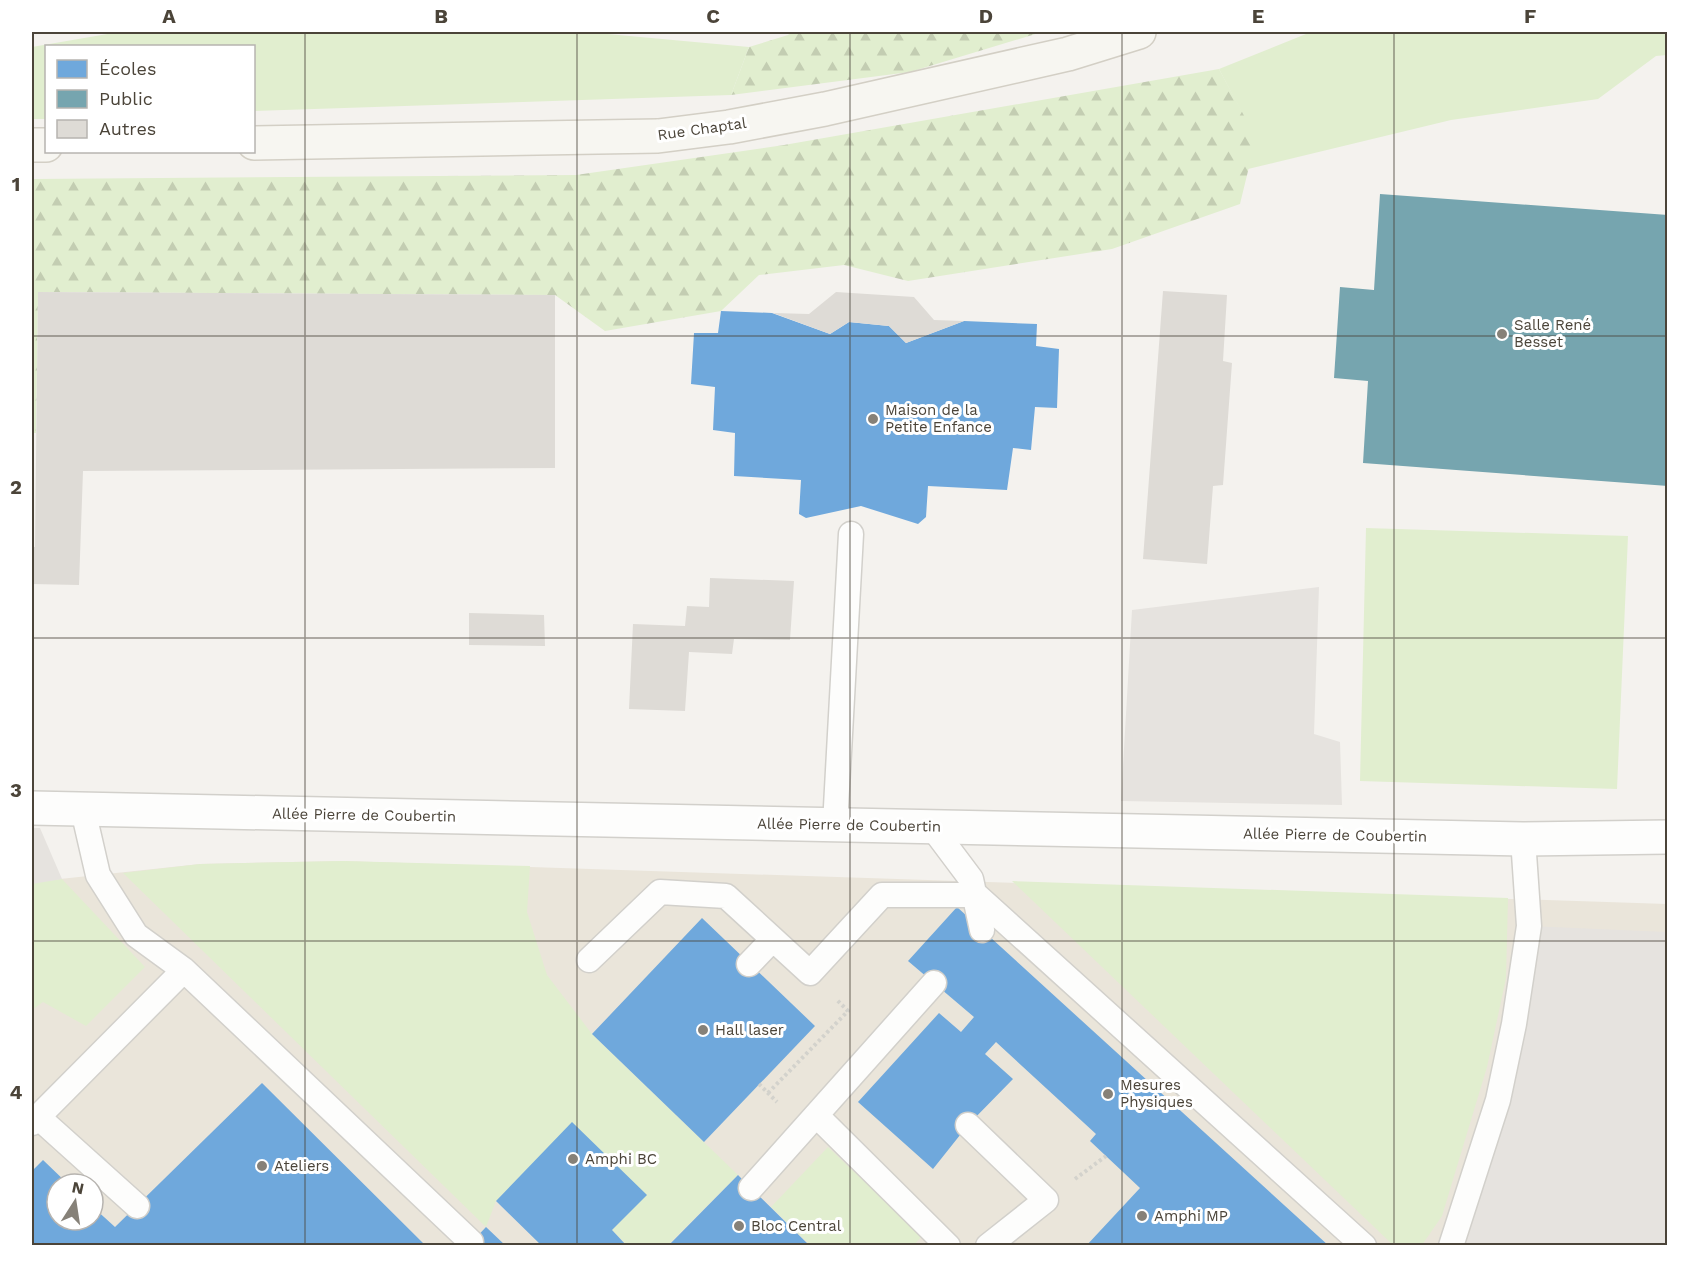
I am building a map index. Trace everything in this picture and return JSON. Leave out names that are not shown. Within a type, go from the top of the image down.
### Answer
[{"type":"street","name":"Rue Chaptal","points":[[255,143],[646,136],[682,133],[825,109],[1068,54],[1140,32]]},
{"type":"street","name":"Allée Pierre de Coubertin","points":[[32,808],[1523,839],[1668,837]]},
{"type":"lane","points":[[835,825],[851,534]]},
{"type":"lane","points":[[83,810],[98,875],[136,935],[184,970],[471,1242]]},
{"type":"lane","points":[[932,827],[971,879],[982,930]]},
{"type":"lane","points":[[1451,1245],[1498,1100],[1514,1024],[1529,926],[1523,839]]},
{"type":"lane","points":[[589,960],[660,892],[726,896],[810,972],[882,895],[976,895],[1364,1245]]},
{"type":"lane","points":[[749,964],[772,940]]},
{"type":"lane","points":[[137,1206],[35,1120],[184,970]]},
{"type":"lane","points":[[752,1188],[934,983]]},
{"type":"lane","points":[[817,1116],[948,1245]]},
{"type":"lane","points":[[968,1125],[1046,1200],[988,1245]]},
{"type":"path","points":[[759,1084],[768,1093],[848,1011],[810,972]]},
{"type":"shaded area","points":[[1319,587],[1314,734],[1340,742],[1342,805],[1121,801],[1132,610]]},
{"type":"shaded area","points":[[32,828],[40,828],[62,879],[32,884]]},
{"type":"shaded area","points":[[343,861],[1667,904],[1667,1245],[32,1245],[32,882],[200,864]]},
{"type":"shaded area","points":[[1529,926],[1667,932],[1667,1245],[1451,1246]]},
{"type":"green space","points":[[119,32],[586,32],[749,47],[731,95],[255,111],[255,45],[45,45],[45,119],[32,119],[32,47]]},
{"type":"green space","points":[[791,32],[1042,32],[910,72],[731,95],[749,47],[788,35]]},
{"type":"green space","points":[[1311,32],[1667,32],[1667,55],[1656,56],[1598,99],[1451,120],[1248,169],[1255,138],[1219,69]]},
{"type":"green space","points":[[1219,69],[1256,138],[1240,204],[1112,249],[908,281],[844,265],[759,275],[721,311],[605,331],[555,295],[38,292],[36,433],[32,433],[32,179],[576,175],[784,145]]},
{"type":"green space","points":[[1366,528],[1628,536],[1617,789],[1360,781]]},
{"type":"green space","points":[[343,861],[530,866],[527,912],[547,975],[592,1034],[738,1175],[668,1245],[627,1245],[612,1230],[646,1195],[572,1123],[496,1201],[486,1227],[123,873],[200,864]]},
{"type":"green space","points":[[62,879],[145,967],[86,1026],[43,1002],[32,1010],[32,882]]},
{"type":"green space","points":[[1012,881],[1508,898],[1506,978],[1487,1067],[1442,1216],[1422,1245],[1393,1245]]},
{"type":"green space","points":[[828,1147],[922,1236],[914,1245],[810,1245],[771,1207]]},
{"type":"building: Écoles","name":"Maison de la Petite Enfance","points":[[721,311],[772,313],[830,334],[849,322],[889,326],[906,343],[964,321],[1037,324],[1036,346],[1059,349],[1057,408],[1035,407],[1031,450],[1013,448],[1007,490],[928,486],[926,517],[918,524],[861,506],[806,518],[799,514],[801,480],[734,476],[735,433],[713,430],[715,387],[691,384],[694,333],[718,333]]},
{"type":"building: Écoles","name":"Mesures Physiques","points":[[957,907],[1329,1246],[1086,1246],[1140,1188],[1090,1141],[1096,1134],[996,1042],[985,1054],[1013,1079],[968,1125],[933,1169],[858,1102],[939,1013],[961,1032],[974,1017],[908,961]]},
{"type":"building: Écoles","name":"Hall laser","points":[[702,918],[815,1026],[704,1142],[592,1034]]},
{"type":"building: Écoles","name":"Ateliers","points":[[262,1083],[426,1246],[32,1246],[32,1171],[43,1160],[56,1172],[45,1172],[45,1232],[105,1232],[105,1218],[115,1227]]},
{"type":"building: Écoles","name":"Amphi BC","points":[[572,1122],[647,1195],[612,1230],[627,1246],[542,1246],[496,1201]]},
{"type":"building: Écoles","name":"Bloc Central","points":[[738,1175],[751,1188],[810,1246],[668,1246]]},
{"type":"building: Écoles","points":[[486,1227],[506,1246],[468,1246]]},
{"type":"building: Public","name":"Salle René Besset","points":[[1380,194],[1668,215],[1668,486],[1363,463],[1368,381],[1334,378],[1340,287],[1374,290]]},
{"type":"building: Autres","points":[[1163,291],[1227,295],[1223,361],[1232,363],[1223,485],[1213,486],[1207,564],[1143,559]]},
{"type":"building: Autres","points":[[38,292],[555,295],[555,468],[83,471],[79,585],[32,584],[32,547],[35,547]]},
{"type":"building: Autres","points":[[836,292],[914,297],[934,320],[964,321],[906,343],[889,326],[849,322],[830,334],[773,313],[809,314]]},
{"type":"building: Autres","points":[[710,578],[794,581],[790,640],[734,639],[732,654],[689,652],[685,711],[629,709],[633,624],[685,626],[687,606],[709,607]]},
{"type":"building: Autres","points":[[469,613],[544,615],[545,646],[469,645]]},
{"type":"place","name":"Salle René Besset","points":[[1502,334]]},
{"type":"place","name":"Maison de la Petite Enfance","points":[[873,419]]},
{"type":"place","name":"Hall laser","points":[[703,1030]]},
{"type":"place","name":"Mesures Physiques","points":[[1108,1094]]},
{"type":"place","name":"Amphi BC","points":[[573,1159]]},
{"type":"place","name":"Ateliers","points":[[262,1166]]},
{"type":"place","name":"Amphi MP","points":[[1142,1216]]},
{"type":"place","name":"Bloc Central","points":[[739,1226]]}]
